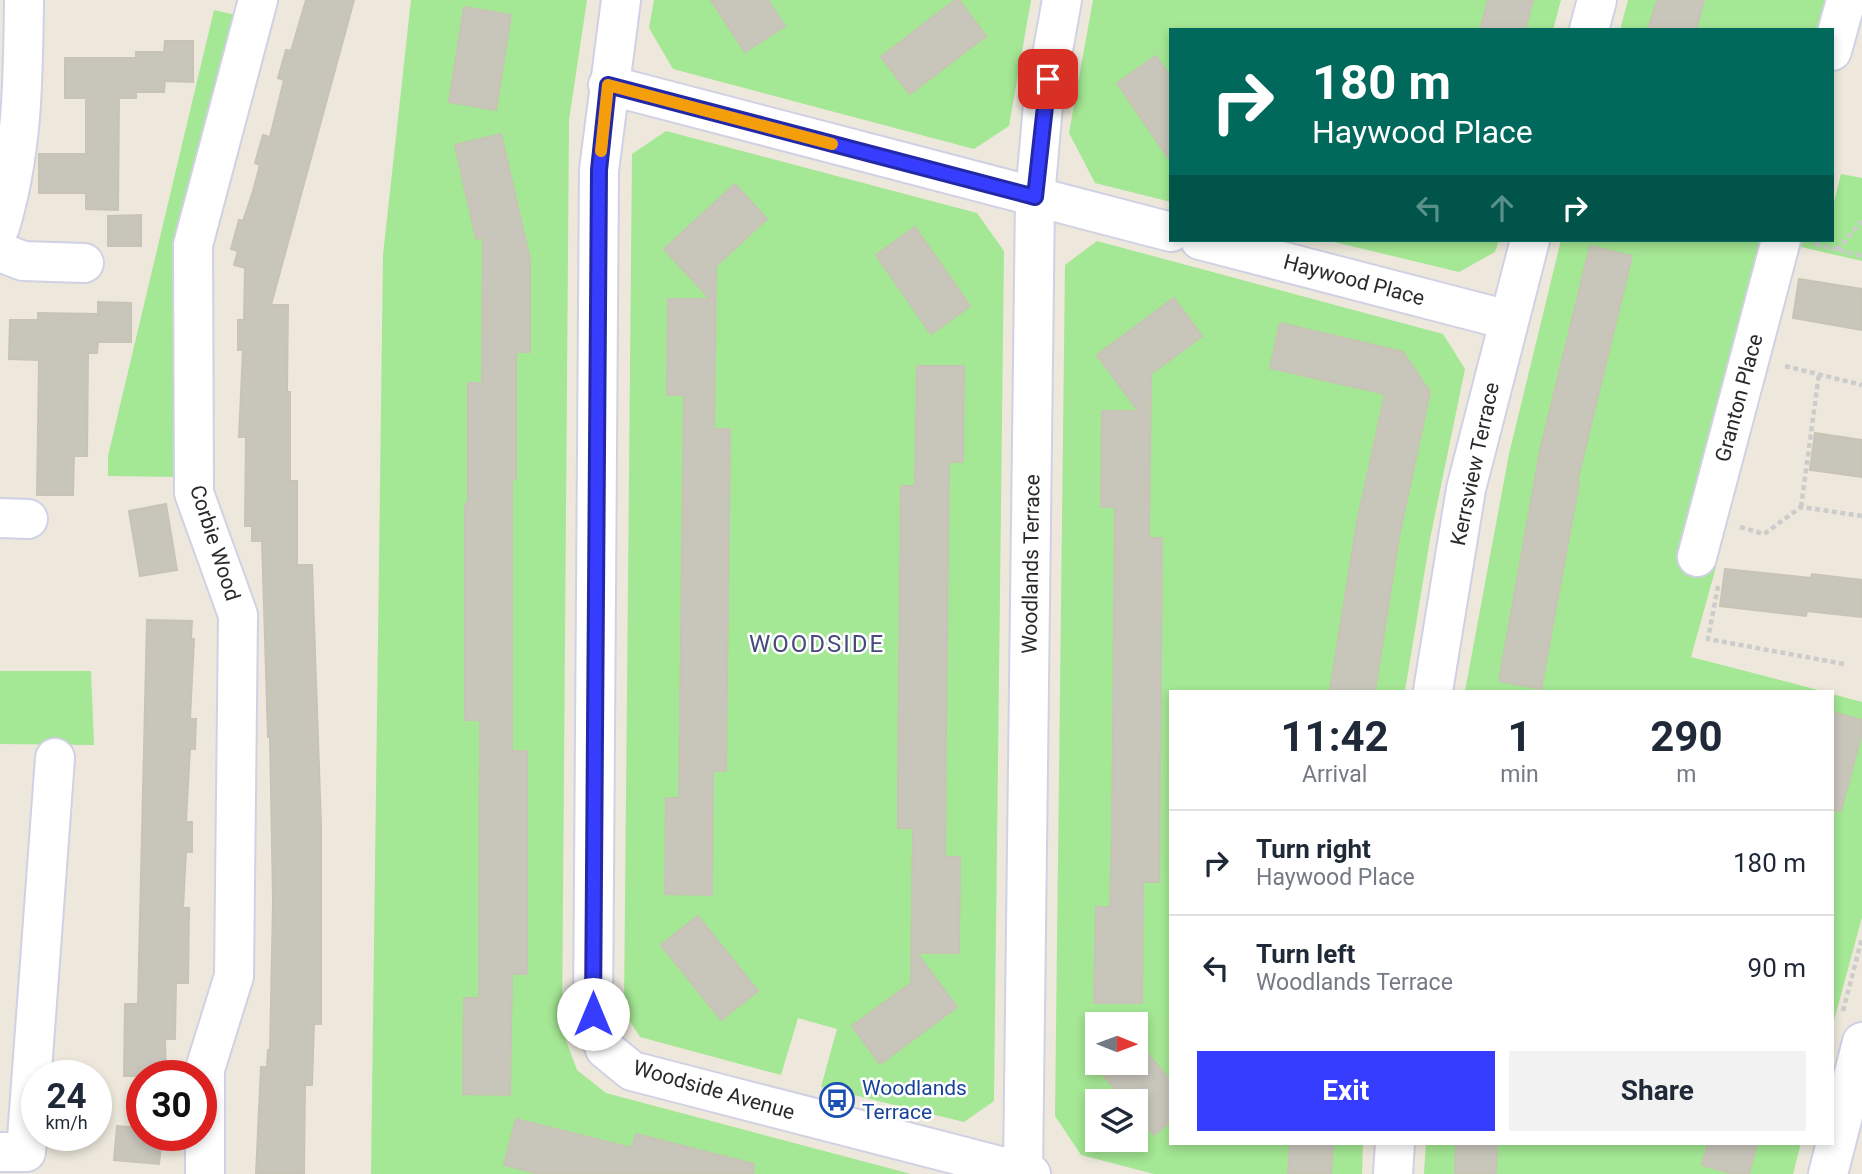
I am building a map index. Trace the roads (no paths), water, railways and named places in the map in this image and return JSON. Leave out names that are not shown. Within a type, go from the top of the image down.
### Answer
[{"type":"street","points":[[0,227],[13,184],[23,97],[24,0]]},
{"type":"street","name":"Corbie Wood","points":[[205,1174],[205,1069],[234,975],[238,615],[194,493],[193,245],[258,0]]},
{"type":"street","points":[[621,0],[608,85],[1169,231]]},
{"type":"street","name":"Woodlands Terrace","points":[[1027,1173],[1035,197],[1043,105],[1062,0]]},
{"type":"street","points":[[1590,28],[1597,0]]},
{"type":"street","points":[[1834,44],[1846,0]]},
{"type":"street","name":"Woodside Avenue","points":[[608,85],[599,170],[593,1014],[605,1049],[632,1071],[1027,1173]]},
{"type":"street","name":"Haywood Place","points":[[1208,242],[1508,320]]},
{"type":"street","name":"Kerrsview Terrace","points":[[1433,690],[1466,489],[1529,242]]},
{"type":"street","name":"Granton Place","points":[[1709,565],[1707,518],[1751,357],[1796,242]]},
{"type":"street","points":[[0,252],[23,261],[84,263]]},
{"type":"street","points":[[0,1152],[26,1152],[55,758]]},
{"type":"street","points":[[1834,1138],[1852,1028]]},
{"type":"street","points":[[1393,1174],[1395,1145]]},
{"type":"street","points":[[1828,1174],[1833,1145]]},
{"type":"place","name":"Woodlands Terrace","points":[[837,1100]]},
{"type":"district","name":"WOODSIDE","points":[[817,644]]}]
